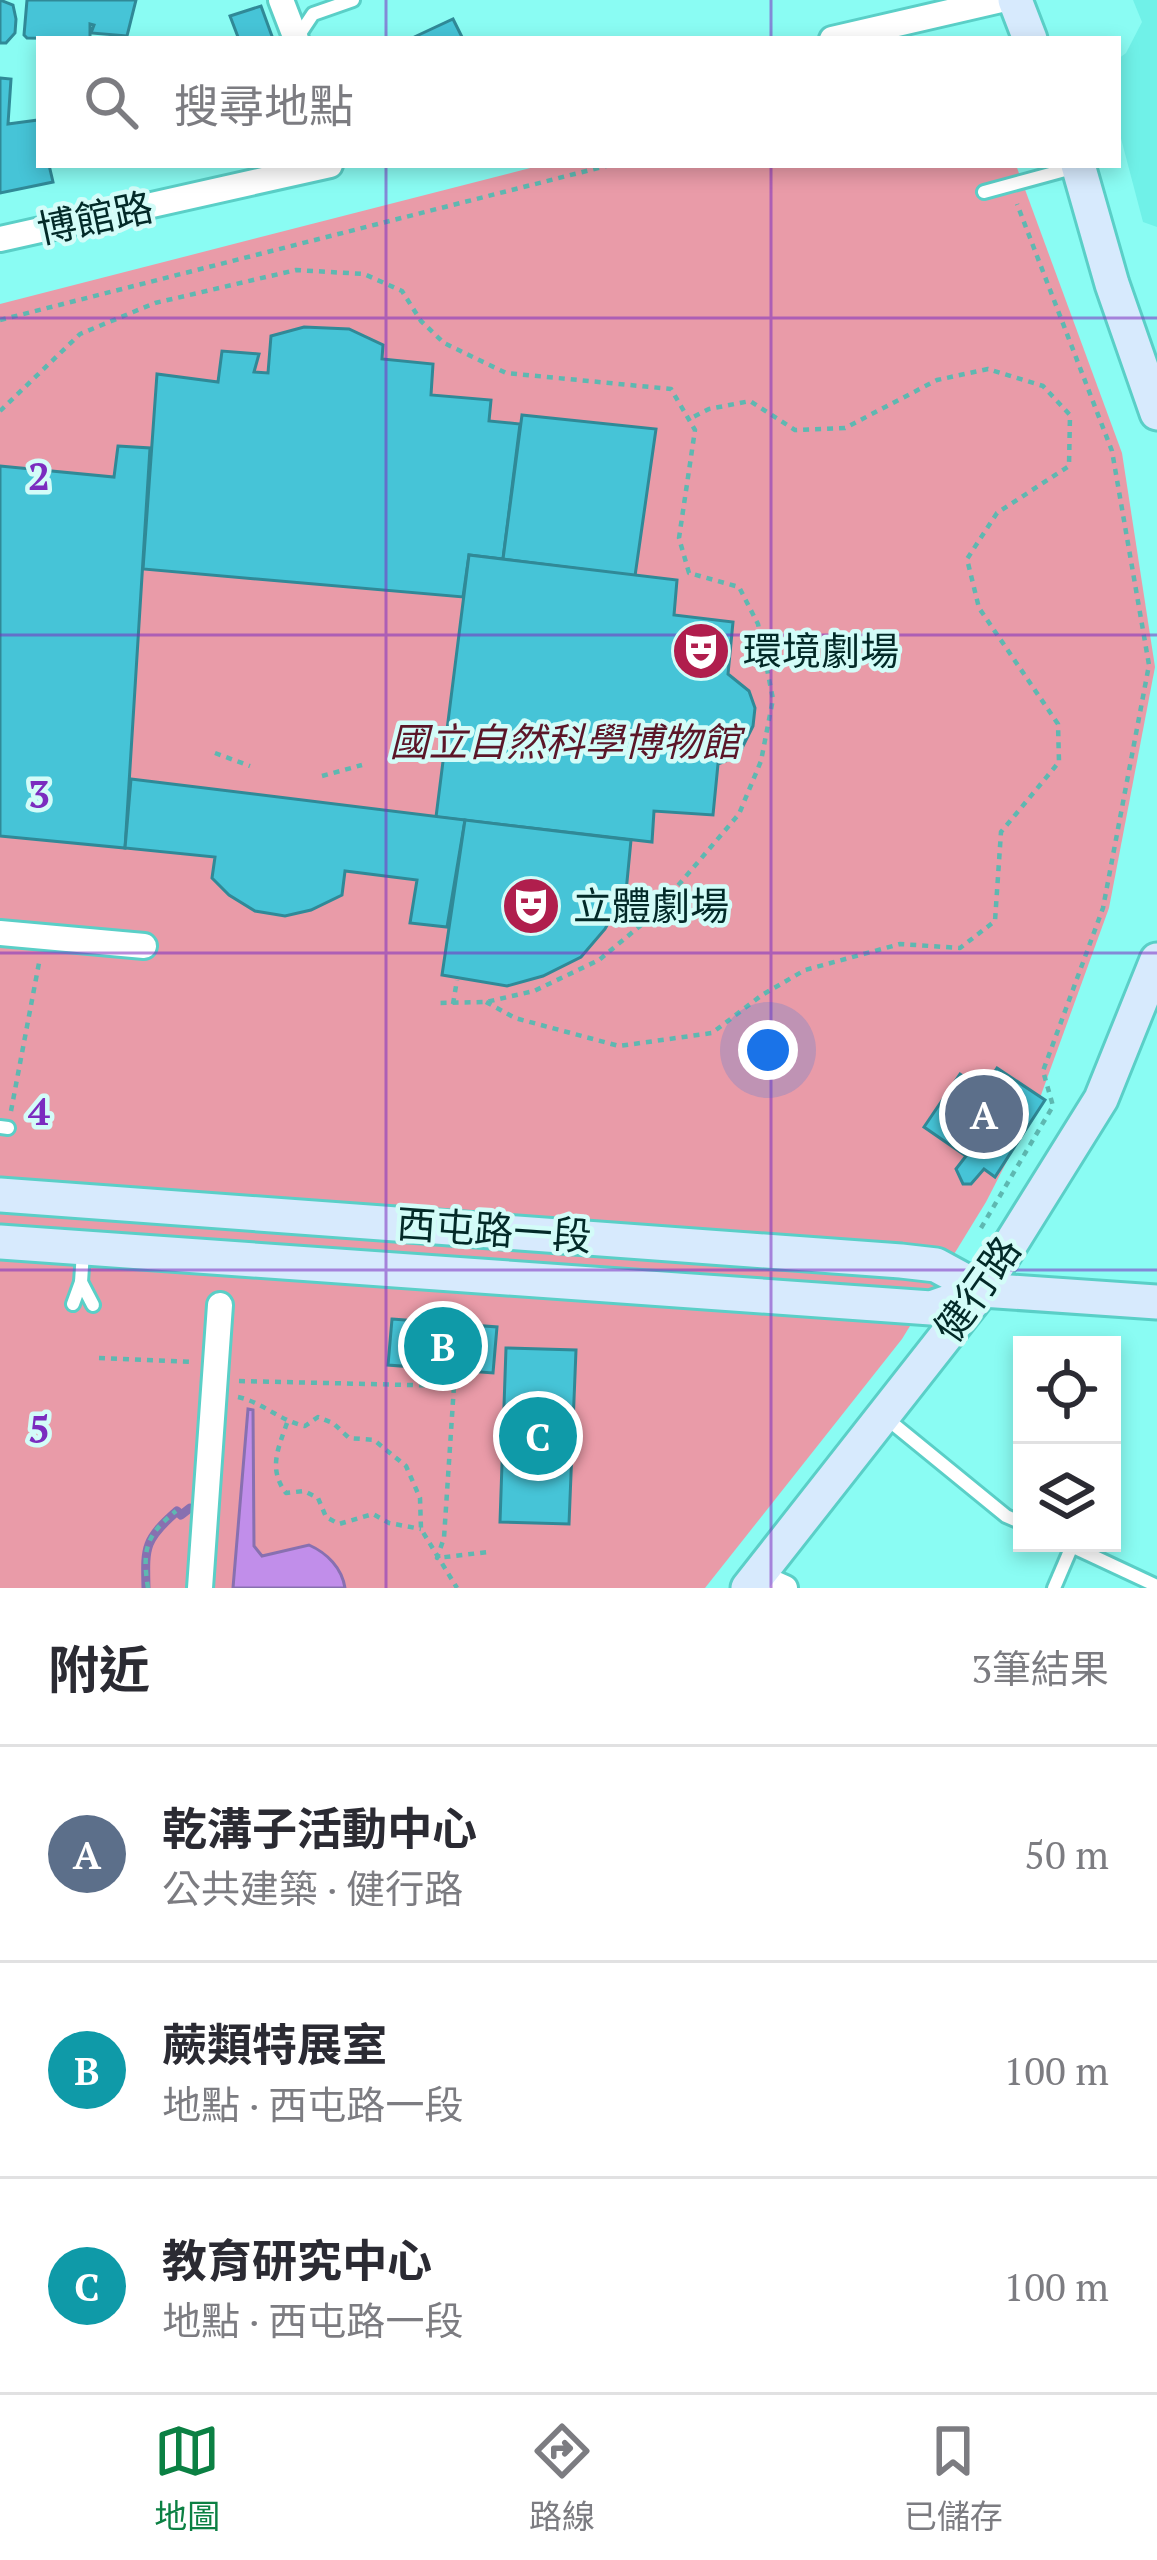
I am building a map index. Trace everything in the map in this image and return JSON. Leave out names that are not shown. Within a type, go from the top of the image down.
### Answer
[{"type":"street","points":[[281,0],[295,36]]},
{"type":"street","points":[[845,36],[1001,0]]},
{"type":"street","points":[[1015,0],[1029,36]]},
{"type":"street","name":"博館路","points":[[0,239],[317,168]]},
{"type":"street","points":[[1079,168],[1112,284],[1147,349],[1157,413]]},
{"type":"street","points":[[0,933],[144,946]]},
{"type":"street","name":"健行路","points":[[764,1584],[883,1416],[982,1290],[1101,1099],[1157,960]]},
{"type":"street","name":"西屯路一段","points":[[0,1196],[901,1261],[936,1265],[982,1290]]},
{"type":"street","name":"西屯路一段","points":[[0,1242],[82,1265],[931,1308],[982,1290],[1157,1302]]},
{"type":"street","points":[[200,1588],[220,1305]]},
{"type":"lane","points":[[298,36],[313,14],[353,0]]},
{"type":"lane","points":[[984,192],[1071,168]]},
{"type":"lane","points":[[73,1304],[82,1265]]},
{"type":"lane","points":[[82,1265],[93,1305]]},
{"type":"lane","points":[[883,1416],[1013,1519]]},
{"type":"lane","points":[[1054,1588],[1065,1552]]},
{"type":"lane","points":[[1085,1552],[1157,1586]]},
{"type":"path","points":[[0,320],[598,168]]},
{"type":"path","points":[[982,1227],[1053,1106],[1043,1071],[1102,908],[1149,665],[1112,451],[1010,185]]},
{"type":"path","points":[[0,411],[80,334],[154,303],[296,270],[364,274],[403,291],[421,321],[444,343],[506,373],[671,389],[695,430],[679,538],[689,573],[739,586],[758,624],[773,699],[761,761],[739,814],[652,916],[598,960],[534,992],[486,1002],[440,1003]]},
{"type":"path","points":[[486,1002],[515,1018],[619,1046],[712,1034],[762,995],[805,970],[900,944],[960,948],[995,921],[1001,832],[1059,762],[1058,724],[979,608],[967,559],[997,513],[1069,466],[1070,415],[1042,386],[988,369],[937,380],[845,428],[794,430],[750,401],[709,409],[688,419]]},
{"type":"path","points":[[215,753],[250,766]]},
{"type":"path","points":[[322,776],[362,765]]},
{"type":"path","points":[[4,1128],[44,937]]},
{"type":"path","points":[[454,1004],[457,980]]},
{"type":"path","points":[[99,1358],[215,1378],[454,1386],[444,1538],[437,1558]]},
{"type":"path","points":[[215,1378],[286,1423],[305,1426],[318,1418],[334,1423],[349,1438],[374,1441],[406,1466],[420,1498],[421,1529],[457,1588]]},
{"type":"path","points":[[286,1423],[275,1459],[275,1479],[286,1492],[304,1491],[318,1498],[326,1517],[339,1524],[374,1514],[389,1523],[421,1529]]},
{"type":"path","points":[[148,1588],[144,1548],[159,1527],[176,1510],[182,1515],[190,1508],[205,1512]]},
{"type":"path","points":[[437,1558],[488,1552]]},
{"type":"shaded area","points":[[1133,0],[1157,0],[1157,227],[1143,222],[1121,138],[1121,57],[1142,22]]},
{"type":"shaded area","points":[[248,1409],[253,1410],[254,1546],[262,1556],[309,1545],[333,1562],[345,1588],[233,1588]]},
{"type":"green space","name":"國立自然科學博物館","points":[[530,168],[1017,168],[1122,453],[1155,667],[1109,908],[1041,1095],[986,1202],[902,1339],[705,1588],[0,1588],[0,304]]},
{"type":"building","points":[[0,0],[13,5],[16,19],[15,33],[6,43],[0,43]]},
{"type":"building","points":[[27,0],[136,0],[127,36],[91,33],[94,25],[90,24],[90,36],[24,35]]},
{"type":"building","points":[[261,6],[272,36],[238,36],[230,16]]},
{"type":"building","points":[[453,19],[462,36],[416,36]]},
{"type":"building","points":[[0,78],[11,79],[8,124],[36,120],[36,168],[50,168],[53,182],[0,193]]},
{"type":"building","points":[[304,327],[349,329],[383,345],[382,359],[433,364],[431,395],[491,400],[489,421],[520,424],[503,559],[469,555],[463,597],[143,569],[157,374],[218,382],[222,351],[259,354],[254,372],[268,373],[271,336]]},
{"type":"building","points":[[522,415],[656,429],[635,576],[503,559]]},
{"type":"building","points":[[118,446],[150,448],[125,848],[0,836],[0,466],[114,477]]},
{"type":"building","points":[[469,555],[677,580],[674,615],[733,622],[728,674],[749,691],[755,708],[753,726],[738,756],[718,764],[713,815],[654,811],[652,842],[436,817]]},
{"type":"building","points":[[131,779],[465,820],[447,927],[410,923],[417,880],[345,871],[342,895],[311,910],[285,916],[255,911],[212,878],[215,857],[125,848]]},
{"type":"building","points":[[465,820],[631,840],[626,892],[605,929],[581,957],[543,976],[507,986],[442,975]]},
{"type":"building","points":[[997,1068],[1045,1100],[995,1177],[984,1169],[971,1184],[963,1184],[956,1169],[966,1156],[924,1127],[960,1074],[983,1090]]},
{"type":"building","points":[[392,1319],[497,1327],[493,1373],[388,1365]]},
{"type":"building","points":[[506,1348],[576,1350],[569,1524],[500,1522]]},
{"type":"waterway","points":[[146,1588],[152,1537],[177,1511],[181,1515],[190,1508],[205,1512]]},
{"type":"place","name":"環境劇場","points":[[701,651]]},
{"type":"place","name":"立體劇場","points":[[531,906]]},
{"type":"place","name":"乾溝子活動中心","points":[[984,1114]]},
{"type":"place","name":"蕨類特展室","points":[[443,1346]]},
{"type":"place","name":"教育研究中心","points":[[538,1436]]}]
